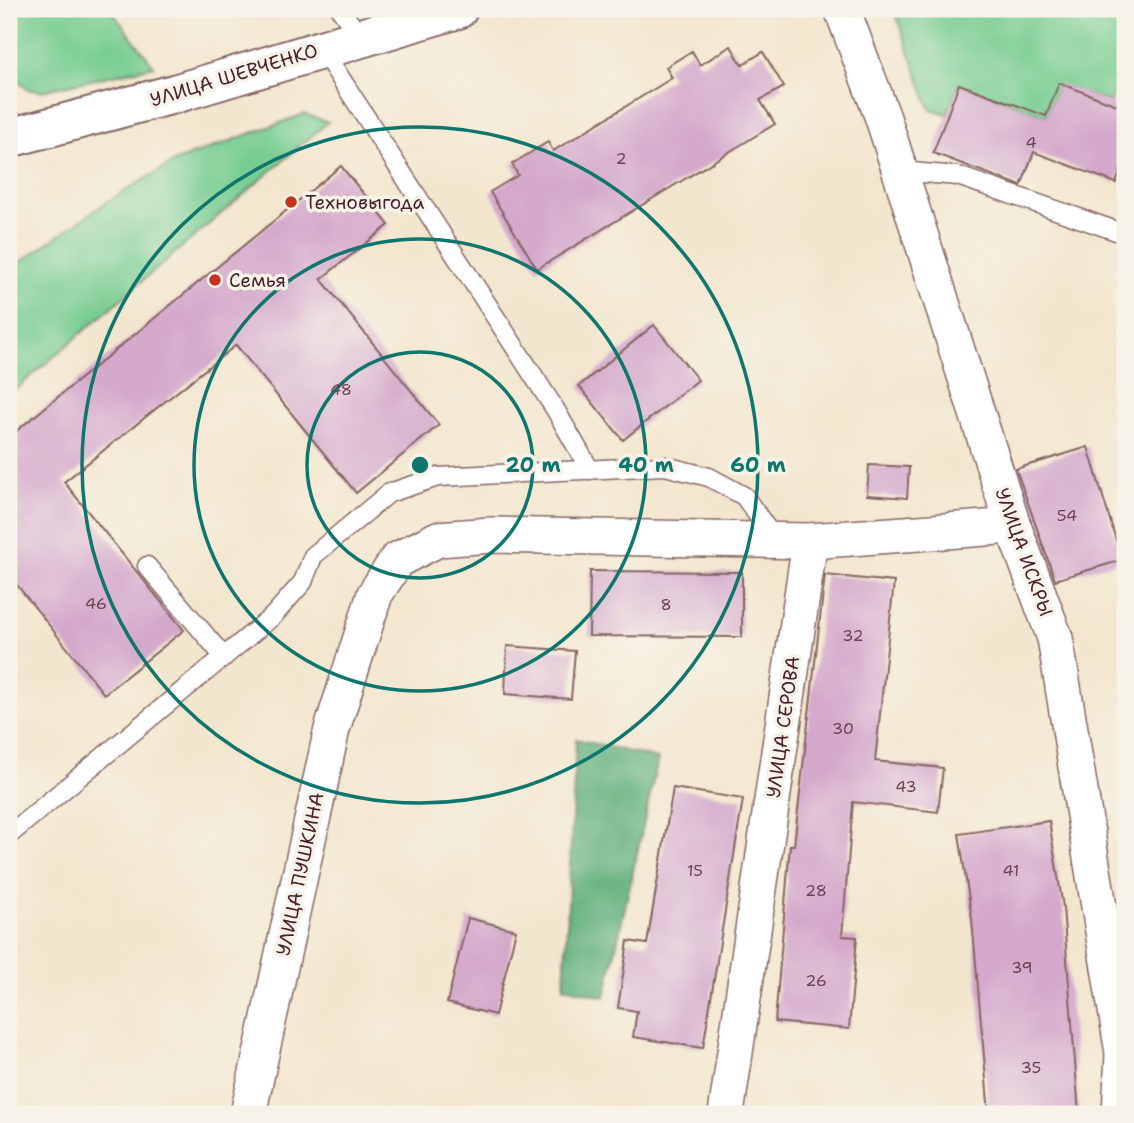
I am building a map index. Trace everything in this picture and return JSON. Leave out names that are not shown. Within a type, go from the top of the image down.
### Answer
[{"type":"main road","name":"УЛИЦА ШЕВЧЕНКО","points":[[9,138],[174,93],[321,48],[350,23],[458,9]]},
{"type":"street","name":"УЛИЦА ИСКРЫ","points":[[842,9],[883,118],[1013,526],[1055,638],[1123,1054],[1120,1114]]},
{"type":"street","points":[[810,541],[1013,526]]},
{"type":"street","name":"УЛИЦА ПУШКИНА","points":[[248,1114],[332,729],[375,594],[397,560],[438,539],[491,535],[810,541]]},
{"type":"street","name":"УЛИЦА СЕРОВА","points":[[726,1114],[810,541]]},
{"type":"lane","points":[[321,48],[555,409],[590,470]]},
{"type":"lane","points":[[899,171],[958,176],[1125,234]]},
{"type":"lane","points":[[9,835],[273,616],[303,582],[313,556],[389,493],[439,477],[665,466],[709,477],[744,496],[775,540]]},
{"type":"lane","points":[[147,566],[224,657]]},
{"type":"green space","points":[[9,9],[110,9],[154,66],[41,91],[27,89],[9,70]]},
{"type":"green space","points":[[894,9],[1125,9],[1125,67],[1110,102],[1059,84],[1046,116],[959,84],[947,114],[930,109]]},
{"type":"green space","points":[[304,114],[328,122],[9,395],[9,270],[111,199],[176,161]]},
{"type":"green space","points":[[576,739],[658,759],[605,997],[564,987]]},
{"type":"building","points":[[731,46],[742,65],[763,52],[784,87],[760,100],[775,124],[537,269],[490,192],[518,175],[512,164],[548,142],[553,151],[672,78],[666,67],[692,51],[700,65]]},
{"type":"building","points":[[1059,83],[1125,108],[1125,158],[1116,183],[1034,152],[1021,186],[933,153],[959,84],[1046,116]]},
{"type":"building","points":[[341,166],[389,225],[321,279],[439,425],[356,493],[236,345],[64,482],[184,630],[104,694],[9,575],[9,437]]},
{"type":"building","points":[[654,325],[698,380],[623,440],[579,386]]},
{"type":"building","points":[[1088,447],[1122,560],[1055,580],[1016,469]]},
{"type":"building","points":[[869,465],[909,467],[907,498],[867,495]]},
{"type":"building","points":[[590,571],[742,572],[742,637],[589,636]]},
{"type":"building","points":[[825,575],[894,582],[875,761],[943,768],[938,812],[853,802],[842,936],[857,937],[849,1029],[775,1022],[790,845],[794,845]]},
{"type":"building","points":[[507,646],[575,651],[571,699],[505,694]]},
{"type":"building","points":[[673,788],[743,799],[703,1048],[633,1037],[637,1011],[618,1008],[628,941],[647,944]]},
{"type":"building","points":[[1049,821],[1063,907],[1079,1114],[989,1114],[972,919],[959,834]]},
{"type":"building","points":[[468,918],[516,930],[495,1015],[447,1003]]},
{"type":"place","name":"Техновыгода","points":[[291,202]]},
{"type":"place","name":"Семья","points":[[215,280]]}]
